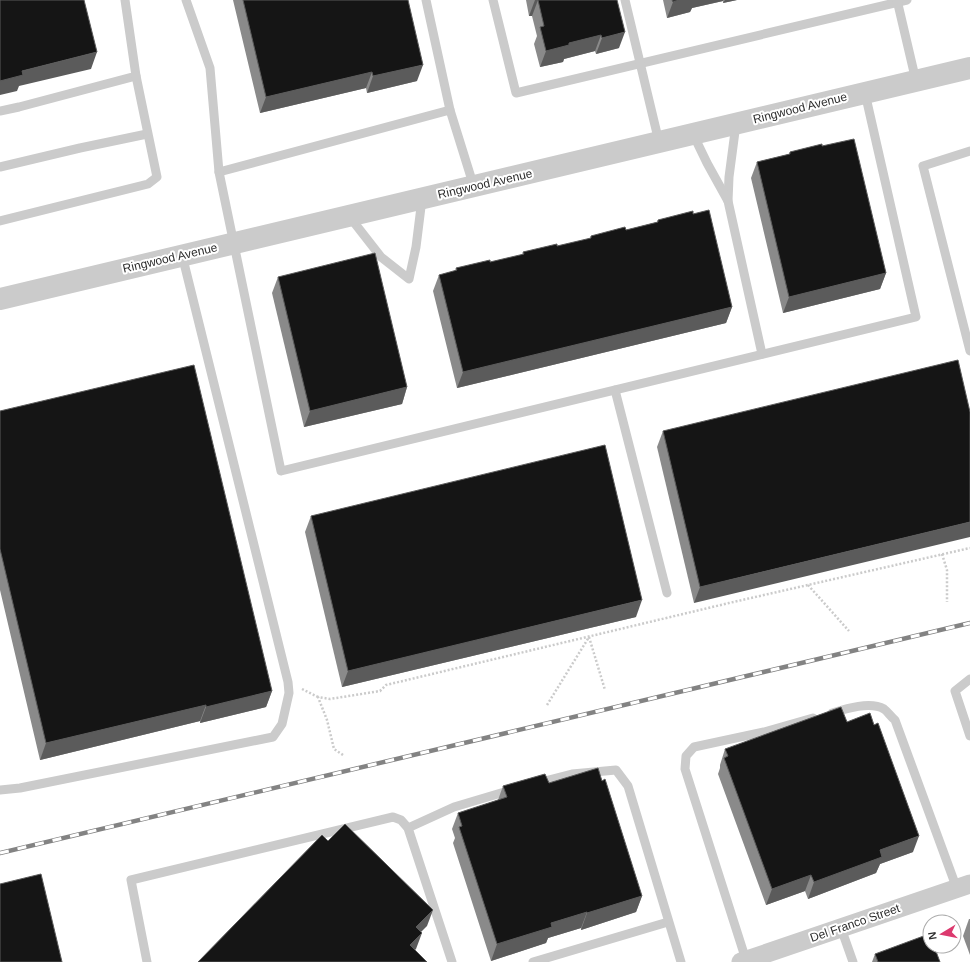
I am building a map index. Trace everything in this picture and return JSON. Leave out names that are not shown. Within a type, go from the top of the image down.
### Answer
[{"type":"street","name":"Ringwood Avenue","points":[[0,298],[474,187],[970,68]]},
{"type":"street","name":"Del Franco Street","points":[[743,961],[963,886]]},
{"type":"lane","points":[[0,221],[148,184],[157,177],[136,76],[125,0]]},
{"type":"lane","points":[[186,0],[210,68],[219,172],[232,243],[281,471],[916,317],[865,93]]},
{"type":"lane","points":[[426,0],[450,110],[474,187]]},
{"type":"lane","points":[[493,0],[516,93],[897,1],[907,0]]},
{"type":"lane","points":[[626,0],[659,142]]},
{"type":"lane","points":[[897,1],[916,81]]},
{"type":"lane","points":[[0,111],[136,76]]},
{"type":"lane","points":[[219,172],[450,110]]},
{"type":"lane","points":[[728,201],[736,124]]},
{"type":"lane","points":[[0,167],[147,134]]},
{"type":"lane","points":[[693,134],[728,201],[762,354]]},
{"type":"lane","points":[[970,151],[923,166],[970,351]]},
{"type":"lane","points":[[349,216],[381,257],[409,279],[416,247],[422,199]]},
{"type":"lane","points":[[0,790],[28,786],[273,737],[282,724],[289,693],[288,682],[182,255]]},
{"type":"lane","points":[[615,390],[667,593]]},
{"type":"lane","points":[[970,679],[955,691],[970,736]]},
{"type":"lane","points":[[743,961],[685,769],[686,756],[694,747],[764,732],[858,706],[871,706],[883,709],[895,720],[963,886]]},
{"type":"lane","points":[[408,828],[454,807],[526,786],[572,774],[616,770],[628,786],[681,962]]},
{"type":"lane","points":[[147,962],[131,880],[393,817],[401,820],[408,828],[452,962]]},
{"type":"lane","points":[[533,962],[668,922]]},
{"type":"lane","points":[[841,928],[853,962]]},
{"type":"path","points":[[343,755],[334,749],[327,720],[318,697],[330,699],[380,690],[386,685],[589,636],[970,548]]},
{"type":"path","points":[[942,554],[948,570],[947,602]]},
{"type":"path","points":[[808,585],[849,631]]},
{"type":"path","points":[[589,636],[605,690]]},
{"type":"path","points":[[547,705],[589,636]]},
{"type":"building","points":[[0,0],[84,0],[97,52],[22,71],[23,75],[0,81]]},
{"type":"building","points":[[243,0],[408,0],[423,65],[373,76],[372,72],[266,97]]},
{"type":"building","points":[[538,0],[617,0],[625,32],[602,38],[601,35],[569,43],[569,45],[546,51],[540,27],[544,26]]},
{"type":"building","points":[[854,139],[886,273],[789,297],[757,162],[822,144],[822,146]]},
{"type":"building","points":[[709,210],[732,307],[463,372],[439,275],[457,270],[456,268],[524,254],[523,252],[557,244],[557,246],[591,238],[591,236],[625,227],[626,230],[693,211],[693,214]]},
{"type":"building","points":[[375,253],[407,387],[310,411],[278,277]]},
{"type":"building","points":[[958,360],[970,412],[970,522],[700,587],[663,431]]},
{"type":"building","points":[[194,365],[272,691],[46,743],[0,549],[0,411]]},
{"type":"building","points":[[605,445],[642,600],[348,671],[311,516]]},
{"type":"building","points":[[841,707],[847,722],[870,713],[874,725],[878,723],[919,836],[880,850],[882,857],[814,882],[811,875],[772,889],[724,758],[728,756],[725,749]]},
{"type":"building","points":[[598,768],[602,781],[605,779],[642,896],[551,923],[552,927],[497,944],[459,827],[462,826],[458,813],[507,797],[503,786],[545,774],[549,783]]},
{"type":"building","points":[[345,824],[433,910],[416,927],[422,933],[410,945],[427,962],[198,962],[322,835],[328,841]]},
{"type":"building","points":[[41,874],[62,962],[0,962],[0,884]]},
{"type":"building","points":[[922,937],[922,954],[937,954],[940,962],[878,962],[875,954]]},
{"type":"railway","points":[[0,853],[970,623]]}]
